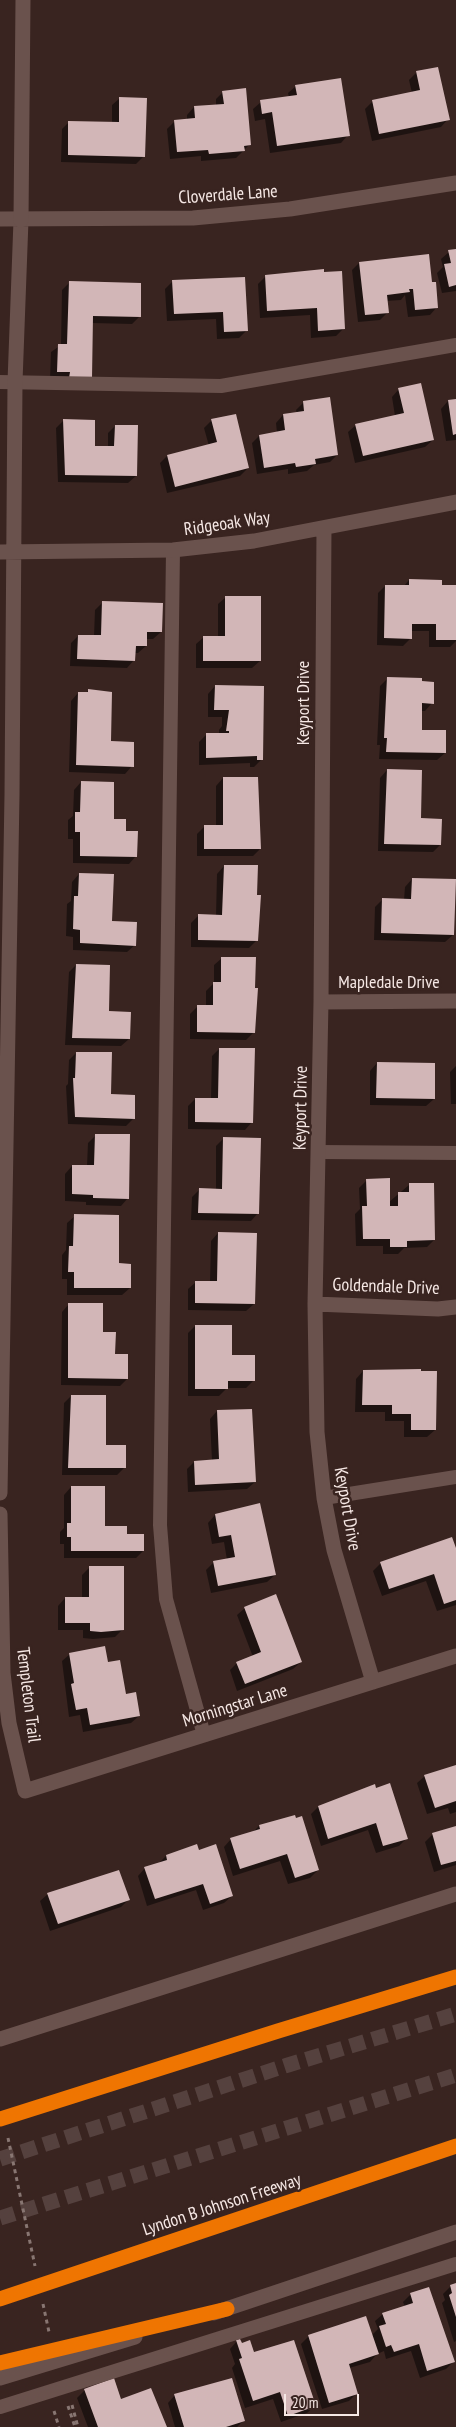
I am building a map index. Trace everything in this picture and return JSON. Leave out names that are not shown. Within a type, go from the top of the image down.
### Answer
[{"type":"highway","points":[[0,2119],[456,1977]]},
{"type":"highway","name":"Lyndon B Johnson Freeway","points":[[0,2299],[456,2146]]},
{"type":"highway","points":[[0,2363],[227,2310]]},
{"type":"street","points":[[0,1493],[6,794],[7,382],[21,220],[24,0]]},
{"type":"street","name":"Cloverdale Lane","points":[[0,219],[193,218],[290,210],[456,183]]},
{"type":"street","name":"Ridgeoak Way","points":[[7,552],[173,550],[254,541],[456,502]]},
{"type":"street","name":"Keyport Drive","points":[[324,528],[321,1002],[316,1304],[317,1432],[324,1498],[334,1550],[373,1682]]},
{"type":"street","name":"Mapledale Drive","points":[[321,1002],[456,1001]]},
{"type":"street","name":"Goldendale Drive","points":[[316,1304],[438,1309],[456,1307]]},
{"type":"street","name":"Templeton Trail","points":[[0,1514],[5,1725],[25,1791]]},
{"type":"street","name":"Morningstar Lane","points":[[25,1791],[456,1656]]},
{"type":"street","points":[[0,2039],[456,1894]]},
{"type":"street","points":[[0,2378],[227,2310],[456,2232]]},
{"type":"lane","points":[[7,382],[221,386],[456,346]]},
{"type":"lane","points":[[173,550],[160,1525],[166,1599],[204,1735]]},
{"type":"lane","points":[[319,1152],[456,1153]]},
{"type":"lane","points":[[324,1498],[456,1477]]},
{"type":"lane","points":[[0,2407],[456,2264]]},
{"type":"path","points":[[62,2406],[71,2403],[78,2427]]},
{"type":"path","points":[[53,2408],[59,2427]]},
{"type":"building","points":[[438,67],[450,120],[379,134],[372,100],[420,90],[416,71]]},
{"type":"building","points":[[341,78],[350,136],[277,146],[272,112],[262,114],[260,100],[297,95],[295,85]]},
{"type":"building","points":[[246,88],[251,145],[244,146],[245,151],[209,154],[208,150],[177,152],[174,120],[195,118],[194,106],[224,104],[222,91]]},
{"type":"building","points":[[119,97],[147,98],[145,157],[68,155],[68,121],[119,122]]},
{"type":"building","points":[[456,249],[456,285],[449,287],[444,264],[451,263],[448,250]]},
{"type":"building","points":[[429,254],[432,282],[436,282],[438,308],[415,310],[413,289],[409,289],[410,292],[387,295],[389,313],[365,315],[359,262]]},
{"type":"building","points":[[324,269],[324,272],[342,271],[345,329],[318,331],[317,308],[267,311],[265,275]]},
{"type":"building","points":[[245,277],[248,331],[224,332],[223,312],[174,314],[172,280]]},
{"type":"building","points":[[69,281],[141,283],[141,317],[93,316],[92,378],[69,378],[70,372],[57,372],[58,344],[67,344]]},
{"type":"building","points":[[421,383],[434,440],[363,456],[355,424],[404,413],[398,388]]},
{"type":"building","points":[[330,397],[338,455],[315,459],[316,464],[296,467],[295,463],[264,468],[259,435],[285,430],[283,414],[304,411],[303,401]]},
{"type":"building","points":[[456,399],[456,434],[453,435],[448,400]]},
{"type":"building","points":[[236,414],[249,468],[175,487],[167,455],[217,442],[211,419]]},
{"type":"building","points":[[63,419],[95,420],[95,446],[114,446],[115,425],[138,425],[137,476],[65,475]]},
{"type":"building","points":[[409,579],[442,580],[442,585],[456,585],[456,640],[436,640],[436,624],[412,624],[412,639],[384,638],[385,585],[409,585]]},
{"type":"building","points":[[225,596],[261,596],[261,661],[203,661],[203,636],[225,636]]},
{"type":"building","points":[[102,601],[163,603],[162,632],[147,632],[147,646],[136,646],[135,661],[77,659],[78,635],[101,635]]},
{"type":"building","points":[[387,677],[422,678],[422,681],[434,682],[434,704],[422,703],[422,730],[446,730],[446,753],[386,752],[387,738],[384,738]]},
{"type":"building","points":[[215,685],[264,686],[263,760],[257,760],[257,756],[206,758],[206,733],[229,733],[229,731],[226,731],[229,710],[214,710]]},
{"type":"building","points":[[88,689],[112,692],[111,741],[134,742],[134,767],[76,765],[78,692],[88,692]]},
{"type":"building","points":[[387,769],[422,770],[421,818],[442,819],[441,845],[384,844]]},
{"type":"building","points":[[223,777],[258,777],[261,849],[204,849],[204,825],[223,825]]},
{"type":"building","points":[[81,781],[114,782],[114,819],[126,819],[126,831],[138,831],[137,857],[80,856],[80,832],[75,832],[75,812],[80,812]]},
{"type":"building","points":[[224,865],[258,865],[257,895],[261,895],[258,941],[198,940],[198,914],[222,915]]},
{"type":"building","points":[[79,873],[114,874],[112,921],[137,922],[136,946],[80,943],[80,930],[73,929],[74,896],[78,896]]},
{"type":"building","points":[[412,878],[456,879],[454,935],[381,933],[382,898],[411,899]]},
{"type":"building","points":[[221,957],[256,957],[255,988],[258,988],[255,1033],[197,1032],[197,1005],[213,1005],[213,982],[221,982]]},
{"type":"building","points":[[76,964],[110,965],[109,1011],[131,1012],[130,1039],[72,1038]]},
{"type":"building","points":[[219,1048],[255,1048],[253,1123],[195,1122],[195,1098],[218,1098]]},
{"type":"building","points":[[76,1052],[112,1052],[111,1094],[135,1095],[135,1119],[75,1117],[73,1078],[75,1078]]},
{"type":"building","points":[[377,1062],[435,1063],[435,1099],[376,1098]]},
{"type":"building","points":[[95,1134],[130,1134],[129,1199],[93,1198],[93,1195],[72,1194],[72,1165],[94,1165]]},
{"type":"building","points":[[223,1137],[261,1138],[259,1214],[198,1213],[199,1188],[222,1189]]},
{"type":"building","points":[[390,1178],[390,1206],[398,1206],[398,1192],[409,1192],[409,1183],[434,1183],[435,1240],[407,1241],[407,1247],[390,1247],[390,1239],[363,1239],[362,1206],[367,1206],[366,1179]]},
{"type":"building","points":[[74,1214],[119,1215],[119,1263],[131,1264],[131,1288],[74,1288],[74,1272],[68,1272],[69,1246],[73,1246]]},
{"type":"building","points":[[218,1232],[257,1233],[255,1304],[195,1303],[195,1281],[217,1281]]},
{"type":"building","points":[[68,1303],[103,1303],[103,1332],[116,1332],[115,1354],[128,1354],[128,1379],[68,1378]]},
{"type":"building","points":[[195,1325],[232,1325],[232,1355],[255,1355],[255,1381],[228,1381],[228,1389],[195,1389]]},
{"type":"building","points":[[421,1369],[421,1371],[437,1371],[436,1430],[411,1430],[411,1414],[392,1414],[392,1405],[362,1405],[363,1370]]},
{"type":"building","points":[[71,1395],[106,1395],[106,1445],[126,1445],[126,1468],[68,1468]]},
{"type":"building","points":[[252,1409],[256,1482],[195,1485],[194,1461],[219,1459],[217,1410]]},
{"type":"building","points":[[71,1486],[105,1486],[105,1526],[127,1526],[127,1534],[144,1534],[144,1551],[71,1551],[71,1537],[67,1537],[67,1523],[71,1523]]},
{"type":"building","points":[[260,1503],[276,1575],[218,1586],[213,1561],[235,1557],[231,1535],[219,1537],[215,1514]]},
{"type":"building","points":[[452,1537],[456,1548],[456,1600],[444,1604],[434,1574],[389,1589],[380,1562]]},
{"type":"building","points":[[89,1566],[124,1566],[124,1630],[90,1631],[90,1623],[65,1623],[65,1597],[89,1597]]},
{"type":"building","points":[[276,1594],[302,1662],[245,1684],[236,1662],[261,1652],[244,1607]]},
{"type":"building","points":[[105,1646],[108,1662],[120,1660],[126,1694],[136,1692],[140,1716],[90,1725],[87,1708],[76,1710],[71,1684],[74,1683],[69,1653]]},
{"type":"building","points":[[456,1765],[456,1801],[435,1808],[424,1775]]},
{"type":"building","points":[[390,1783],[408,1839],[383,1846],[376,1823],[328,1839],[318,1806],[375,1784],[376,1788]]},
{"type":"building","points":[[295,1815],[296,1818],[302,1816],[319,1870],[295,1878],[287,1854],[240,1869],[230,1838],[260,1829],[259,1825]]},
{"type":"building","points":[[456,1826],[456,1861],[441,1865],[432,1833]]},
{"type":"building","points":[[197,1844],[199,1850],[216,1844],[233,1896],[210,1904],[203,1884],[155,1899],[144,1867],[167,1860],[166,1855]]},
{"type":"building","points":[[119,1870],[130,1900],[58,1924],[47,1893]]},
{"type":"building","points":[[456,2283],[456,2317],[449,2295],[452,2293],[450,2285]]},
{"type":"building","points":[[429,2287],[455,2362],[427,2371],[419,2344],[394,2352],[391,2345],[386,2347],[379,2326],[386,2324],[382,2313],[413,2303],[410,2293]]},
{"type":"building","points":[[366,2316],[379,2354],[349,2364],[358,2394],[329,2403],[308,2335]]},
{"type":"building","points":[[240,2339],[242,2343],[250,2340],[254,2352],[294,2340],[316,2406],[288,2416],[280,2392],[253,2401],[239,2359],[242,2358],[236,2340]]},
{"type":"building","points":[[114,2378],[121,2399],[151,2388],[167,2427],[98,2427],[84,2389]]},
{"type":"building","points":[[232,2378],[245,2421],[226,2427],[184,2427],[174,2394]]},
{"type":"tunnel","points":[[0,2159],[288,2065],[456,2014]]},
{"type":"tunnel","points":[[0,2218],[456,2075]]}]
